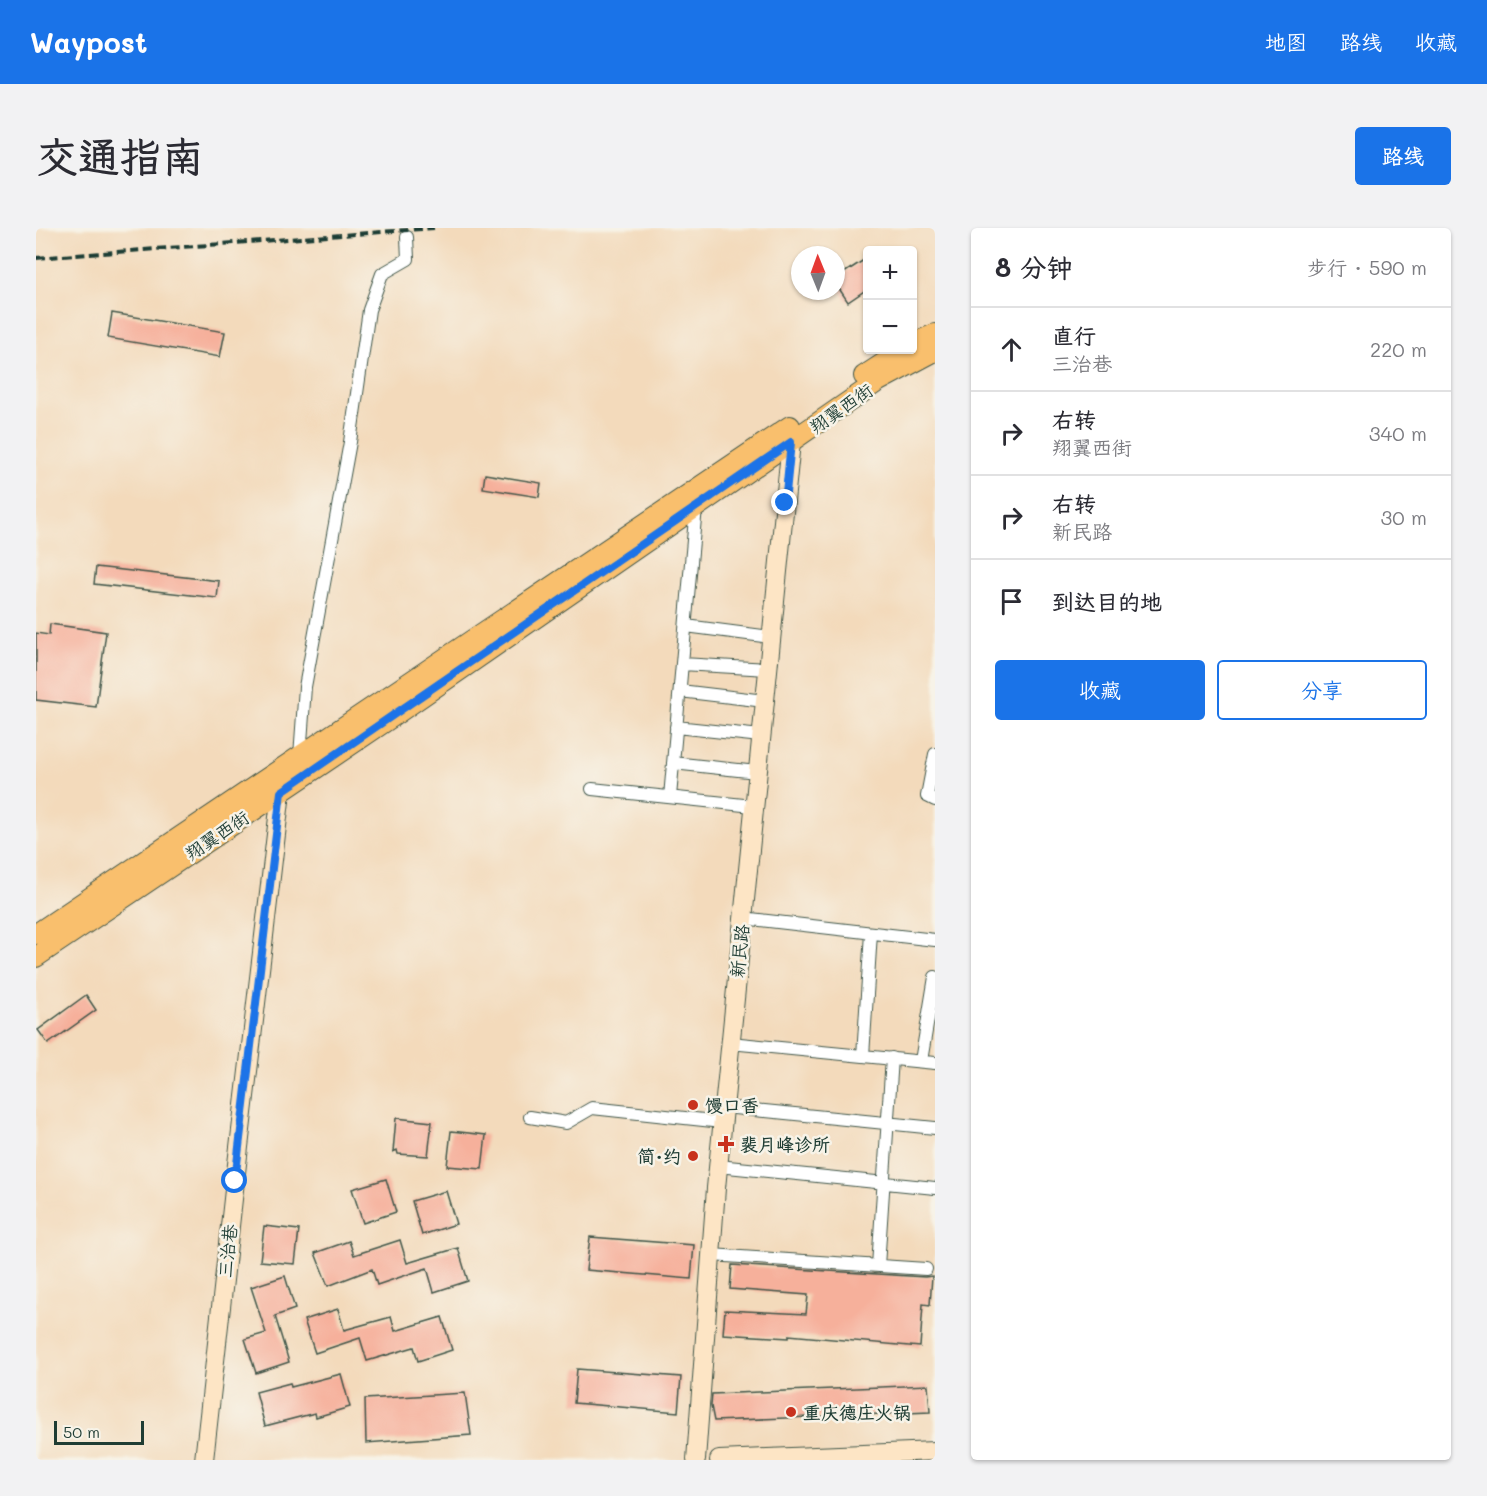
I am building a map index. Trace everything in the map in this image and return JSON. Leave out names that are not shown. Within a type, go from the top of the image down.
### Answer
[{"type":"main road","points":[[917,342],[935,334]]},
{"type":"main road","name":"翔翼西街","points":[[36,957],[281,792],[877,382],[935,349]]},
{"type":"main road","name":"翔翼西街","points":[[36,934],[898,354]]},
{"type":"street","points":[[300,756],[305,687],[350,442],[369,310],[382,274],[408,259],[407,237]]},
{"type":"street","points":[[917,345],[935,349]]},
{"type":"street","name":"新民路","points":[[696,1460],[718,1166],[791,442]]},
{"type":"street","points":[[670,797],[696,507]]},
{"type":"street","points":[[686,626],[771,637]]},
{"type":"street","points":[[682,664],[768,669]]},
{"type":"street","points":[[680,691],[765,701]]},
{"type":"street","points":[[676,727],[761,736]]},
{"type":"street","points":[[935,754],[927,796],[935,800]]},
{"type":"street","points":[[673,763],[757,772]]},
{"type":"street","points":[[592,789],[753,806]]},
{"type":"street","name":"三治巷","points":[[204,1460],[281,792]]},
{"type":"street","points":[[742,918],[935,940]]},
{"type":"street","points":[[863,1056],[872,933]]},
{"type":"street","points":[[921,1061],[935,977]]},
{"type":"street","points":[[730,1043],[935,1063]]},
{"type":"street","points":[[878,1266],[892,1058]]},
{"type":"street","points":[[530,1117],[566,1123],[592,1108],[935,1128]]},
{"type":"street","points":[[718,1166],[935,1188]]},
{"type":"street","points":[[711,1255],[926,1269]]},
{"type":"street","points":[[719,1460],[935,1451]]},
{"type":"building","points":[[863,261],[863,292],[848,302],[845,298],[845,272]]},
{"type":"building","points":[[112,313],[225,332],[220,357],[108,338]]},
{"type":"building","points":[[485,474],[541,483],[539,497],[483,488]]},
{"type":"building","points":[[96,567],[219,581],[217,598],[94,584]]},
{"type":"building","points":[[50,624],[106,632],[96,707],[36,700],[36,633],[49,635]]},
{"type":"building","points":[[86,995],[96,1010],[48,1044],[38,1030]]},
{"type":"building","points":[[396,1118],[432,1122],[428,1156],[398,1154],[397,1150],[393,1152]]},
{"type":"building","points":[[451,1131],[486,1135],[482,1169],[447,1166]]},
{"type":"building","points":[[386,1179],[396,1212],[363,1223],[352,1189]]},
{"type":"building","points":[[446,1191],[456,1224],[422,1235],[412,1201]]},
{"type":"building","points":[[264,1226],[299,1230],[295,1264],[260,1261]]},
{"type":"building","points":[[590,1237],[694,1245],[691,1279],[586,1270]]},
{"type":"building","points":[[400,1240],[407,1263],[458,1248],[468,1281],[434,1292],[427,1268],[377,1285],[372,1269],[328,1286],[315,1253],[349,1241],[354,1255]]},
{"type":"building","points":[[732,1265],[932,1276],[930,1305],[923,1304],[920,1347],[789,1335],[789,1338],[723,1334],[725,1310],[806,1314],[808,1295],[730,1289]]},
{"type":"building","points":[[285,1276],[295,1309],[275,1316],[289,1362],[256,1373],[245,1339],[266,1333],[251,1287]]},
{"type":"building","points":[[338,1309],[344,1330],[391,1317],[395,1331],[442,1317],[452,1350],[418,1361],[414,1347],[367,1361],[360,1338],[315,1353],[304,1320]]},
{"type":"building","points":[[577,1369],[681,1377],[678,1412],[574,1403]]},
{"type":"building","points":[[341,1374],[350,1407],[316,1417],[315,1413],[265,1426],[256,1392],[290,1383],[291,1387]]},
{"type":"building","points":[[928,1385],[930,1412],[714,1421],[711,1406],[712,1394]]},
{"type":"building","points":[[465,1393],[471,1435],[366,1443],[365,1399]]},
{"type":"railway","points":[[36,258],[434,228]]},
{"type":"place","name":"馒口香","points":[[693,1105]]},
{"type":"place","name":"裴月峰诊所","points":[[726,1144]]},
{"type":"place","name":"简·约","points":[[693,1156]]},
{"type":"place","name":"重庆德庄火锅","points":[[791,1412]]},
{"type":"route","points":[[235,1181],[281,792],[791,442],[785,503]]}]
